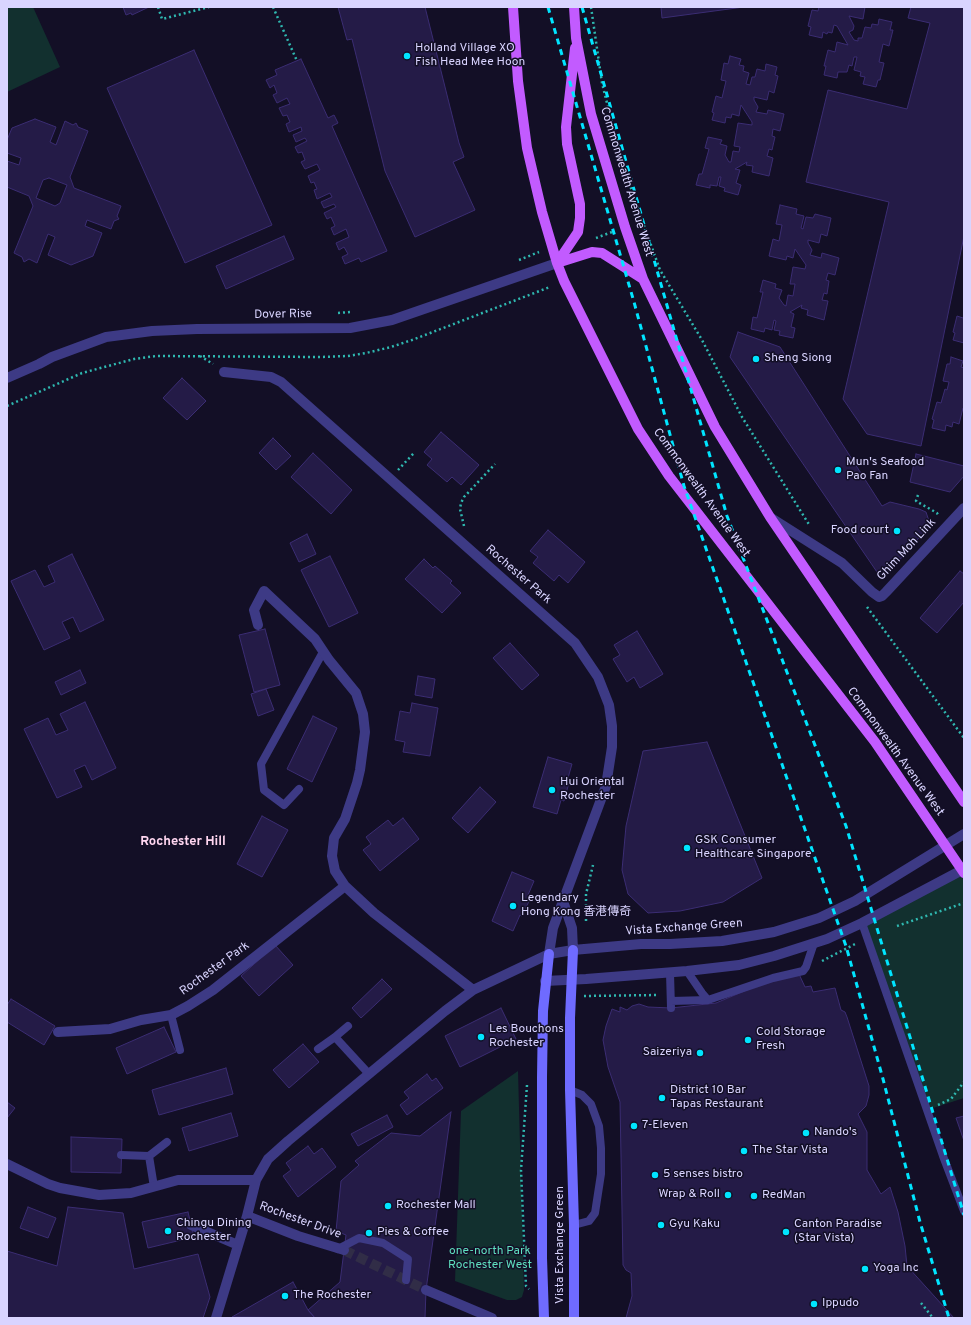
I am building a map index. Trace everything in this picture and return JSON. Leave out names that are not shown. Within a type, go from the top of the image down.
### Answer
[{"type":"main road","name":"Commonwealth Avenue West","points":[[513,7],[518,81],[527,148],[536,192],[557,263],[592,340],[638,429],[674,482],[875,742],[963,871]]},
{"type":"main road","name":"Commonwealth Avenue West","points":[[574,7],[576,38],[591,114],[625,227],[643,279],[715,427],[770,517],[964,802]]},
{"type":"main road","points":[[557,263],[578,232],[580,218],[580,204],[567,144],[566,127],[576,38]]},
{"type":"main road","points":[[557,263],[592,252],[602,253],[643,279]]},
{"type":"street","name":"Dover Rise","points":[[7,378],[52,357],[106,337],[152,331],[197,328],[350,328],[392,320],[557,263]]},
{"type":"street","name":"Rochester Park","points":[[224,372],[271,378],[281,382],[575,643],[598,677],[609,705],[612,726],[612,747],[606,786],[552,928],[549,954]]},
{"type":"street","name":"Ghim Moh Link","points":[[770,517],[842,564],[872,592],[882,596],[964,508]]},
{"type":"street","points":[[258,625],[254,610],[264,591],[315,639],[356,693],[363,714],[365,732],[364,750],[357,783],[345,819],[334,838],[332,856],[335,871],[345,886],[374,912],[473,990]]},
{"type":"street","name":"Vista Exchange Green","points":[[544,1314],[542,1258],[542,1077],[543,1011],[549,954],[573,950],[642,944],[722,941],[774,932],[819,918],[855,901],[964,834]]},
{"type":"street","points":[[545,981],[687,971],[740,965],[814,943],[862,923],[963,871]]},
{"type":"street","name":"Rochester Park","points":[[58,1032],[110,1029],[140,1020],[171,1015],[213,990],[345,886]]},
{"type":"street","points":[[563,901],[572,928],[573,950]]},
{"type":"street","name":"Vista Exchange Green","points":[[573,950],[573,979],[570,1018],[570,1090],[574,1225],[574,1318]]},
{"type":"street","points":[[216,1318],[247,1216],[256,1180],[268,1160],[278,1150],[445,1011],[473,990],[549,954]]},
{"type":"street","points":[[7,1164],[48,1184],[99,1196],[131,1194],[178,1180],[256,1180]]},
{"type":"street","name":"Rochester Drive","points":[[247,1216],[298,1236],[341,1249]]},
{"type":"street","points":[[192,1225],[238,1245]]},
{"type":"street","points":[[426,1290],[492,1318]]},
{"type":"lane","points":[[299,789],[284,805],[264,790],[261,764],[324,652]]},
{"type":"lane","points":[[862,923],[964,1211]]},
{"type":"lane","points":[[670,972],[671,1004],[708,1000],[773,978],[803,971],[806,967],[814,943]]},
{"type":"lane","points":[[687,971],[708,1000]]},
{"type":"lane","points":[[171,1015],[180,1050]]},
{"type":"lane","points":[[318,1049],[348,1026]]},
{"type":"lane","points":[[335,1037],[370,1074]]},
{"type":"lane","points":[[570,1090],[582,1095],[591,1104],[599,1126],[601,1148],[601,1174],[595,1213],[588,1221],[574,1225]]},
{"type":"lane","points":[[122,1155],[149,1156],[167,1142]]},
{"type":"lane","points":[[149,1156],[154,1187]]},
{"type":"lane","points":[[341,1249],[359,1238],[383,1243],[408,1259],[406,1280]]},
{"type":"path","points":[[158,7],[162,19],[208,7]]},
{"type":"path","points":[[273,7],[297,61]]},
{"type":"path","points":[[591,7],[602,83],[614,131],[633,195],[660,270],[702,340],[742,417],[812,529]]},
{"type":"path","points":[[518,260],[539,252]]},
{"type":"path","points":[[7,406],[82,373],[134,359],[156,356],[320,357],[348,356],[366,353],[412,340],[550,286]]},
{"type":"path","points":[[331,313],[352,312]]},
{"type":"path","points":[[390,479],[414,453]]},
{"type":"path","points":[[469,550],[460,509],[461,503],[464,497],[495,464]]},
{"type":"path","points":[[865,603],[964,738]]},
{"type":"path","points":[[897,926],[964,904]]},
{"type":"path","points":[[527,1077],[521,1170],[526,1286],[544,1314]]},
{"type":"path","points":[[927,1110],[952,1099],[964,1082]]},
{"type":"path","points":[[921,1303],[933,1318]]},
{"type":"green space","points":[[7,7],[33,7],[60,67],[7,92]]},
{"type":"green space","points":[[964,873],[964,1098],[927,1110],[862,923]]},
{"type":"green space","name":"one-north Park Rochester West","points":[[518,1071],[524,1290],[522,1297],[516,1300],[507,1300],[455,1281],[461,1111]]},
{"type":"building","points":[[123,7],[149,7],[132,15],[131,13],[126,15]]},
{"type":"building","points":[[338,7],[425,7],[459,143],[464,157],[453,162],[475,210],[415,237],[385,171],[352,39],[347,40]]},
{"type":"building","points":[[661,7],[744,7],[662,18]]},
{"type":"building","points":[[819,7],[865,7],[863,19],[849,16],[854,26],[853,30],[849,32],[854,40],[858,41],[858,38],[862,38],[865,27],[871,28],[872,24],[878,25],[879,19],[892,22],[890,30],[893,30],[889,46],[883,44],[879,62],[884,63],[880,80],[878,80],[876,87],[863,84],[865,77],[860,76],[861,72],[854,70],[857,57],[854,57],[852,66],[849,65],[847,72],[838,72],[837,78],[824,75],[826,66],[824,66],[828,50],[835,52],[837,42],[848,45],[837,26],[834,25],[832,33],[828,32],[827,34],[823,32],[822,38],[809,35],[811,27],[808,26],[812,10],[818,11]]},
{"type":"building","points":[[911,7],[964,7],[964,236],[921,446],[867,434],[843,399],[889,202],[806,182],[828,90],[907,109],[930,23],[908,18]]},
{"type":"building","points":[[194,50],[272,225],[185,263],[107,88]]},
{"type":"building","points":[[730,56],[741,59],[739,65],[744,66],[743,71],[749,73],[746,84],[750,85],[752,77],[755,77],[757,69],[765,71],[766,64],[777,67],[775,75],[778,76],[774,93],[769,91],[767,100],[754,97],[754,100],[758,107],[756,112],[767,114],[768,110],[784,114],[780,131],[773,129],[772,136],[775,137],[772,150],[769,149],[767,156],[773,158],[769,176],[752,172],[753,166],[746,165],[747,162],[735,169],[740,170],[736,183],[741,185],[738,195],[724,191],[725,188],[719,186],[721,177],[719,177],[717,186],[710,185],[710,188],[696,185],[699,174],[702,174],[709,149],[705,148],[708,137],[722,140],[720,144],[727,146],[725,155],[729,162],[731,162],[733,151],[739,152],[740,147],[734,146],[738,123],[752,125],[752,122],[741,105],[739,116],[732,114],[731,118],[726,117],[725,123],[712,120],[714,113],[712,112],[716,96],[722,98],[726,81],[721,80],[724,63],[728,64]]},
{"type":"building","points":[[301,59],[328,118],[334,115],[338,123],[332,126],[387,251],[361,262],[359,258],[345,264],[342,257],[348,254],[344,247],[339,250],[336,243],[349,237],[346,229],[334,235],[331,228],[335,226],[331,217],[327,219],[324,213],[336,207],[334,204],[324,208],[321,202],[332,197],[330,193],[317,199],[314,190],[317,189],[314,182],[311,183],[308,176],[320,170],[317,164],[305,169],[301,162],[305,160],[302,152],[298,153],[295,147],[307,141],[305,138],[296,142],[293,135],[302,131],[301,127],[289,132],[286,124],[290,122],[287,115],[283,116],[279,108],[290,104],[287,98],[277,103],[273,95],[277,93],[274,85],[270,88],[266,80],[277,75],[275,70]]},
{"type":"building","points":[[35,119],[56,127],[50,142],[56,145],[65,121],[73,125],[76,123],[78,127],[88,131],[70,177],[74,188],[121,206],[117,216],[119,219],[114,221],[111,229],[87,220],[85,226],[102,233],[93,256],[71,265],[48,255],[55,237],[48,234],[37,263],[29,259],[24,262],[22,257],[14,253],[33,206],[29,196],[7,187],[7,161],[19,165],[21,158],[7,153],[7,140],[12,128]],"holes":[[[49,178],[67,185],[60,203],[55,206],[36,198],[43,180]]]},
{"type":"building","points":[[780,205],[797,209],[796,214],[804,216],[801,228],[803,229],[806,217],[813,218],[815,214],[831,218],[827,236],[821,234],[819,243],[808,240],[812,250],[810,255],[821,258],[822,253],[839,258],[835,275],[828,273],[826,280],[829,281],[827,294],[824,293],[822,300],[828,301],[824,320],[807,315],[808,310],[801,308],[802,305],[790,312],[794,314],[791,327],[795,328],[793,338],[779,335],[780,331],[774,330],[776,321],[774,320],[772,330],[765,328],[764,332],[751,329],[753,317],[757,318],[763,292],[760,292],[763,280],[776,284],[775,288],[782,290],[779,298],[786,306],[788,295],[793,296],[795,284],[790,284],[793,267],[805,269],[806,265],[795,249],[793,258],[787,256],[786,260],[769,256],[773,239],[779,241],[782,225],[776,224]]},
{"type":"building","points":[[284,236],[294,259],[226,289],[216,266]]},
{"type":"building","points":[[964,315],[964,343],[953,340],[955,333],[953,332],[957,316],[963,318]]},
{"type":"building","points":[[738,332],[780,347],[882,506],[890,502],[926,512],[929,521],[924,532],[889,572],[877,572],[730,357]]},
{"type":"building","points":[[951,357],[963,361],[961,367],[964,368],[964,408],[959,424],[953,422],[952,427],[946,425],[945,431],[932,428],[934,420],[932,419],[937,402],[941,403],[945,389],[947,390],[949,382],[943,381],[947,364],[950,364]]},
{"type":"building","points":[[182,378],[206,401],[187,420],[163,398]]},
{"type":"building","points":[[441,432],[479,465],[461,485],[452,477],[447,482],[427,465],[432,459],[424,452]]},
{"type":"building","points":[[273,438],[291,456],[276,470],[259,453]]},
{"type":"building","points":[[313,453],[352,490],[331,514],[291,477]]},
{"type":"building","points":[[916,454],[964,466],[964,476],[950,492],[910,482]]},
{"type":"building","points":[[548,530],[585,562],[568,583],[559,575],[554,581],[533,563],[538,557],[530,551]]},
{"type":"building","points":[[307,534],[316,554],[299,562],[290,543]]},
{"type":"building","points":[[72,554],[104,620],[80,632],[73,617],[62,622],[70,638],[44,650],[11,581],[35,570],[44,587],[55,582],[48,566]]},
{"type":"building","points":[[330,556],[358,613],[329,627],[301,570]]},
{"type":"building","points":[[424,559],[433,568],[435,566],[452,581],[450,583],[461,593],[442,613],[405,579]]},
{"type":"building","points":[[960,571],[964,574],[964,602],[937,633],[920,618]]},
{"type":"building","points":[[265,629],[280,685],[254,692],[239,635]]},
{"type":"building","points":[[637,631],[663,674],[640,688],[634,677],[627,682],[613,659],[620,655],[614,645]]},
{"type":"building","points":[[510,643],[539,675],[522,690],[493,658]]},
{"type":"building","points":[[80,670],[86,683],[61,695],[55,682]]},
{"type":"building","points":[[418,676],[435,679],[432,698],[415,695]]},
{"type":"building","points":[[266,689],[274,710],[258,716],[251,694]]},
{"type":"building","points":[[85,702],[116,768],[92,780],[85,765],[74,770],[82,787],[57,798],[24,729],[48,718],[56,735],[68,730],[60,714]]},
{"type":"building","points":[[412,703],[438,708],[430,756],[403,752],[405,742],[395,740],[400,711],[410,713]]},
{"type":"building","points":[[313,716],[337,728],[312,782],[287,769]]},
{"type":"building","name":"GSK Consumer Healthcare Singapore","points":[[707,742],[762,878],[723,902],[680,911],[648,913],[628,894],[622,870],[626,826],[643,751]]},
{"type":"building","name":"Hui Oriental Rochester","points":[[548,757],[572,764],[568,778],[570,779],[564,801],[561,800],[557,814],[533,807]]},
{"type":"building","points":[[480,787],[496,802],[468,833],[452,818]]},
{"type":"building","points":[[262,816],[288,830],[262,877],[237,864]]},
{"type":"building","points":[[403,818],[419,839],[380,871],[363,850],[371,844],[366,837],[388,820],[393,826]]},
{"type":"building","name":"Legendary Hong Kong 香港傳奇","points":[[512,872],[534,881],[528,895],[531,897],[522,916],[520,915],[513,931],[492,921]]},
{"type":"building","points":[[275,945],[293,965],[259,996],[241,976]]},
{"type":"building","name":"The Star Vista","points":[[799,974],[805,987],[811,986],[813,992],[835,988],[841,1010],[845,1012],[847,1017],[869,1086],[869,1095],[866,1106],[858,1114],[867,1132],[867,1170],[881,1194],[890,1187],[898,1212],[905,1246],[907,1266],[954,1318],[626,1318],[632,1296],[631,1273],[626,1270],[623,1265],[620,1102],[608,1067],[603,1040],[612,1009],[620,1012],[620,1007],[627,1010],[632,1006],[639,1004],[648,1007],[671,1008],[716,1003],[761,984]]},
{"type":"building","points":[[382,979],[392,989],[361,1018],[352,1008]]},
{"type":"building","points":[[11,999],[55,1026],[44,1045],[7,1022],[7,1005]]},
{"type":"building","name":"Les Bouchons Rochester","points":[[501,1008],[516,1039],[460,1067],[445,1036]]},
{"type":"building","points":[[164,1027],[176,1052],[127,1074],[116,1048]]},
{"type":"building","points":[[303,1044],[319,1062],[289,1088],[273,1070]]},
{"type":"building","points":[[226,1068],[233,1094],[159,1115],[152,1090]]},
{"type":"building","points":[[427,1074],[432,1081],[436,1078],[443,1088],[407,1115],[400,1105],[409,1098],[404,1092]]},
{"type":"building","points":[[7,1102],[15,1108],[7,1118]]},
{"type":"building","name":"Rochester Mall","points":[[451,1112],[426,1290],[425,1318],[315,1318],[308,1310],[340,1282],[346,1235],[336,1231],[341,1181],[359,1165],[355,1161],[391,1133],[420,1136]]},
{"type":"building","points":[[231,1113],[238,1136],[189,1151],[182,1128]]},
{"type":"building","points":[[387,1115],[393,1127],[358,1146],[351,1134]]},
{"type":"building","points":[[964,1116],[964,1141],[956,1118]]},
{"type":"building","points":[[71,1137],[122,1139],[121,1173],[71,1172]]},
{"type":"building","points":[[308,1146],[314,1154],[322,1148],[336,1167],[298,1197],[283,1176],[291,1170],[286,1163]]},
{"type":"building","points":[[28,1207],[56,1218],[48,1238],[20,1228]]},
{"type":"building","points":[[68,1207],[123,1213],[134,1269],[198,1254],[210,1297],[203,1318],[7,1318],[7,1251],[57,1266]]},
{"type":"building","name":"Chingu Dining Rochester","points":[[188,1212],[194,1237],[148,1248],[142,1222]]},
{"type":"building","name":"The Rochester","points":[[293,1282],[308,1310],[315,1318],[232,1317]]},
{"type":"tunnel","points":[[344,1250],[426,1290]]},
{"type":"railway","points":[[548,7],[634,302],[684,486],[846,946],[883,1079],[920,1222],[949,1318]]},
{"type":"railway","points":[[582,7],[727,516],[846,826],[964,1215]]},
{"type":"place","name":"Holland Village XO Fish Head Mee Hoon","points":[[407,56]]},
{"type":"place","name":"Sheng Siong","points":[[756,359]]},
{"type":"place","name":"Mun's Seafood Pao Fan","points":[[838,470]]},
{"type":"place","name":"Food court","points":[[897,531]]},
{"type":"place","name":"Hui Oriental Rochester","points":[[552,790]]},
{"type":"place","name":"GSK Consumer Healthcare Singapore","points":[[687,848]]},
{"type":"place","name":"Legendary Hong Kong 香港傳奇","points":[[513,906]]},
{"type":"place","name":"Les Bouchons Rochester","points":[[481,1037]]},
{"type":"place","name":"Cold Storage Fresh","points":[[748,1040]]},
{"type":"place","name":"Saizeriya","points":[[700,1053]]},
{"type":"place","name":"District 10 Bar Tapas Restaurant","points":[[662,1098]]},
{"type":"place","name":"7-Eleven","points":[[634,1126]]},
{"type":"place","name":"Nando's","points":[[806,1133]]},
{"type":"place","name":"The Star Vista","points":[[744,1151]]},
{"type":"place","name":"5 senses bistro","points":[[655,1175]]},
{"type":"place","name":"Wrap & Roll","points":[[728,1195]]},
{"type":"place","name":"RedMan","points":[[754,1196]]},
{"type":"place","name":"Rochester Mall","points":[[388,1206]]},
{"type":"place","name":"Gyu Kaku","points":[[661,1225]]},
{"type":"place","name":"Chingu Dining Rochester","points":[[168,1231]]},
{"type":"place","name":"Canton Paradise (Star Vista)","points":[[786,1232]]},
{"type":"place","name":"Pies & Coffee","points":[[369,1233]]},
{"type":"place","name":"Yoga Inc","points":[[865,1269]]},
{"type":"place","name":"The Rochester","points":[[285,1296]]},
{"type":"place","name":"Ippudo","points":[[814,1304]]},
{"type":"district","name":"Rochester Hill","points":[[183,842]]}]
